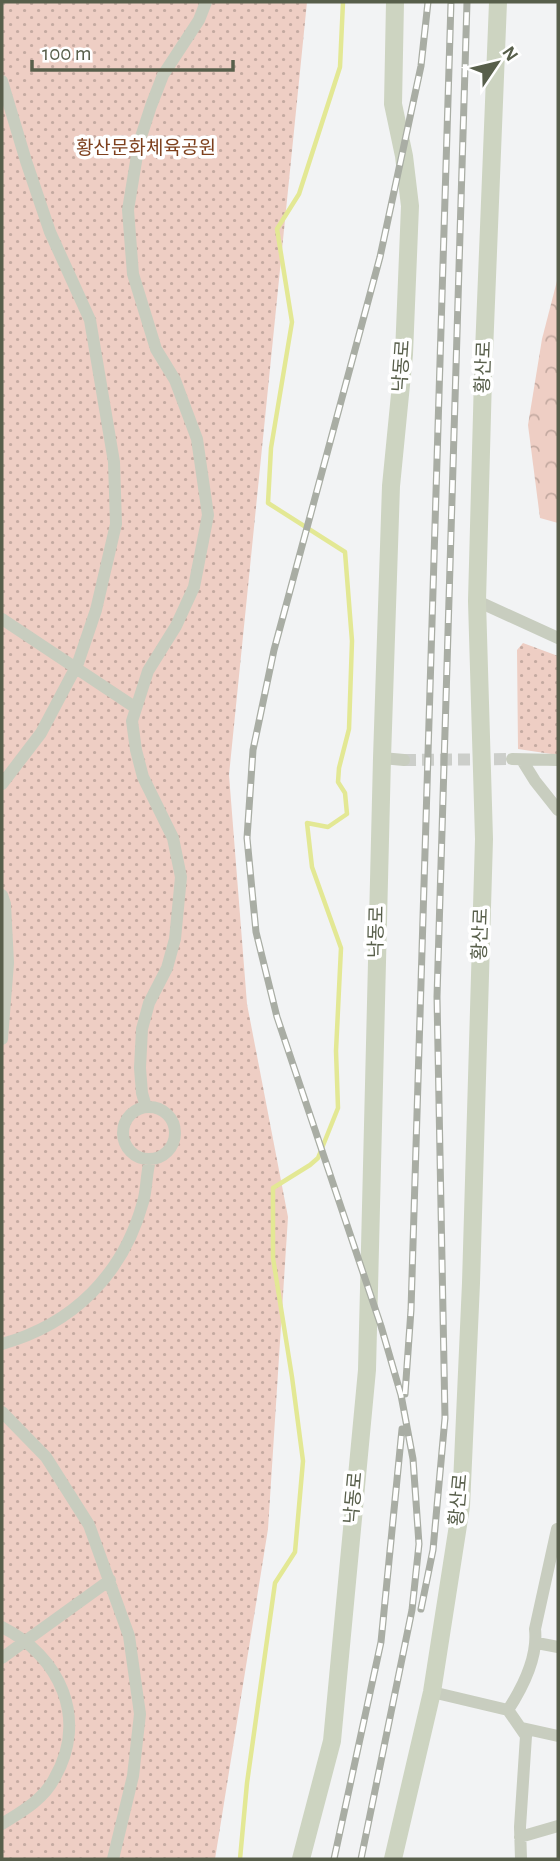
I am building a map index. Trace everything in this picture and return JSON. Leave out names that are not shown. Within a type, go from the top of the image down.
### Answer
[{"type":"street","points":[[146,1107],[140,1068],[142,1029],[149,1003],[167,968],[175,939],[181,877],[173,838],[143,777],[132,721],[148,671],[176,626],[194,587],[208,515],[197,439],[175,380],[156,349],[133,274],[128,210],[139,143],[151,106],[163,75],[200,20],[206,2]]},
{"type":"street","name":"낙동로","points":[[301,1859],[332,1741],[367,1370],[391,486],[404,354],[410,206],[404,156],[393,104],[395,2]]},
{"type":"street","name":"황산로","points":[[393,1859],[432,1692],[461,1506],[471,1283],[484,839],[477,601],[498,2]]},
{"type":"street","points":[[2,81],[50,232],[90,320],[114,462],[116,524],[96,610],[76,668],[41,733],[2,784]]},
{"type":"street","points":[[477,601],[558,638]]},
{"type":"street","points":[[2,619],[136,708]]},
{"type":"street","points":[[382,758],[404,760]]},
{"type":"street","points":[[558,760],[517,760],[558,810]]},
{"type":"street","points":[[2,895],[5,904],[8,963],[2,1039]]},
{"type":"street","points":[[146,1107],[165,1113],[173,1126],[174,1136],[173,1144],[166,1153],[150,1160],[129,1150],[122,1138],[123,1125],[131,1116],[146,1107]]},
{"type":"street","points":[[2,1344],[27,1337],[62,1319],[87,1299],[111,1271],[132,1235],[144,1201],[150,1160]]},
{"type":"street","points":[[2,1412],[46,1457],[89,1525],[129,1636],[140,1714],[133,1776],[113,1859]]},
{"type":"street","points":[[508,1710],[520,1692],[537,1643],[535,1629],[557,1529]]},
{"type":"street","points":[[2,1658],[110,1580]]},
{"type":"street","points":[[2,1627],[25,1640],[49,1665],[64,1692],[69,1723],[63,1760],[54,1781],[38,1800],[2,1824]]},
{"type":"street","points":[[537,1643],[558,1647]]},
{"type":"street","points":[[432,1692],[508,1710],[522,1728],[526,1736],[521,1859]]},
{"type":"street","points":[[522,1728],[558,1736]]},
{"type":"street","points":[[520,1837],[558,1826]]},
{"type":"green space","name":"황산문화체육공원","points":[[2,2],[307,2],[229,775],[247,1004],[288,1217],[268,1529],[215,1859],[2,1859]]},
{"type":"green space","points":[[558,277],[558,523],[540,518],[528,425],[542,339]]},
{"type":"green space","points":[[523,643],[558,656],[558,755],[518,749],[517,650]]},
{"type":"waterway","points":[[240,1859],[247,1783],[275,1583],[295,1552],[303,1461],[273,1258],[273,1188],[318,1158],[338,1108],[336,1051],[341,948],[312,867],[307,823],[328,827],[347,814],[345,793],[338,782],[349,729],[352,641],[345,552],[268,503],[271,448],[292,322],[277,229],[299,194],[340,67],[343,2]]},
{"type":"tunnel","points":[[404,760],[512,759]]},
{"type":"railway","points":[[361,1859],[412,1610],[419,1544],[413,1459],[401,1395],[381,1326],[277,1017],[256,932],[247,838],[253,750],[274,650],[380,257],[421,66],[428,2]]},
{"type":"railway","points":[[405,1394],[411,1310],[451,2]]},
{"type":"railway","points":[[421,1609],[433,1550],[445,1418],[437,997],[467,2]]},
{"type":"railway","points":[[334,1859],[381,1642],[402,1429]]}]
